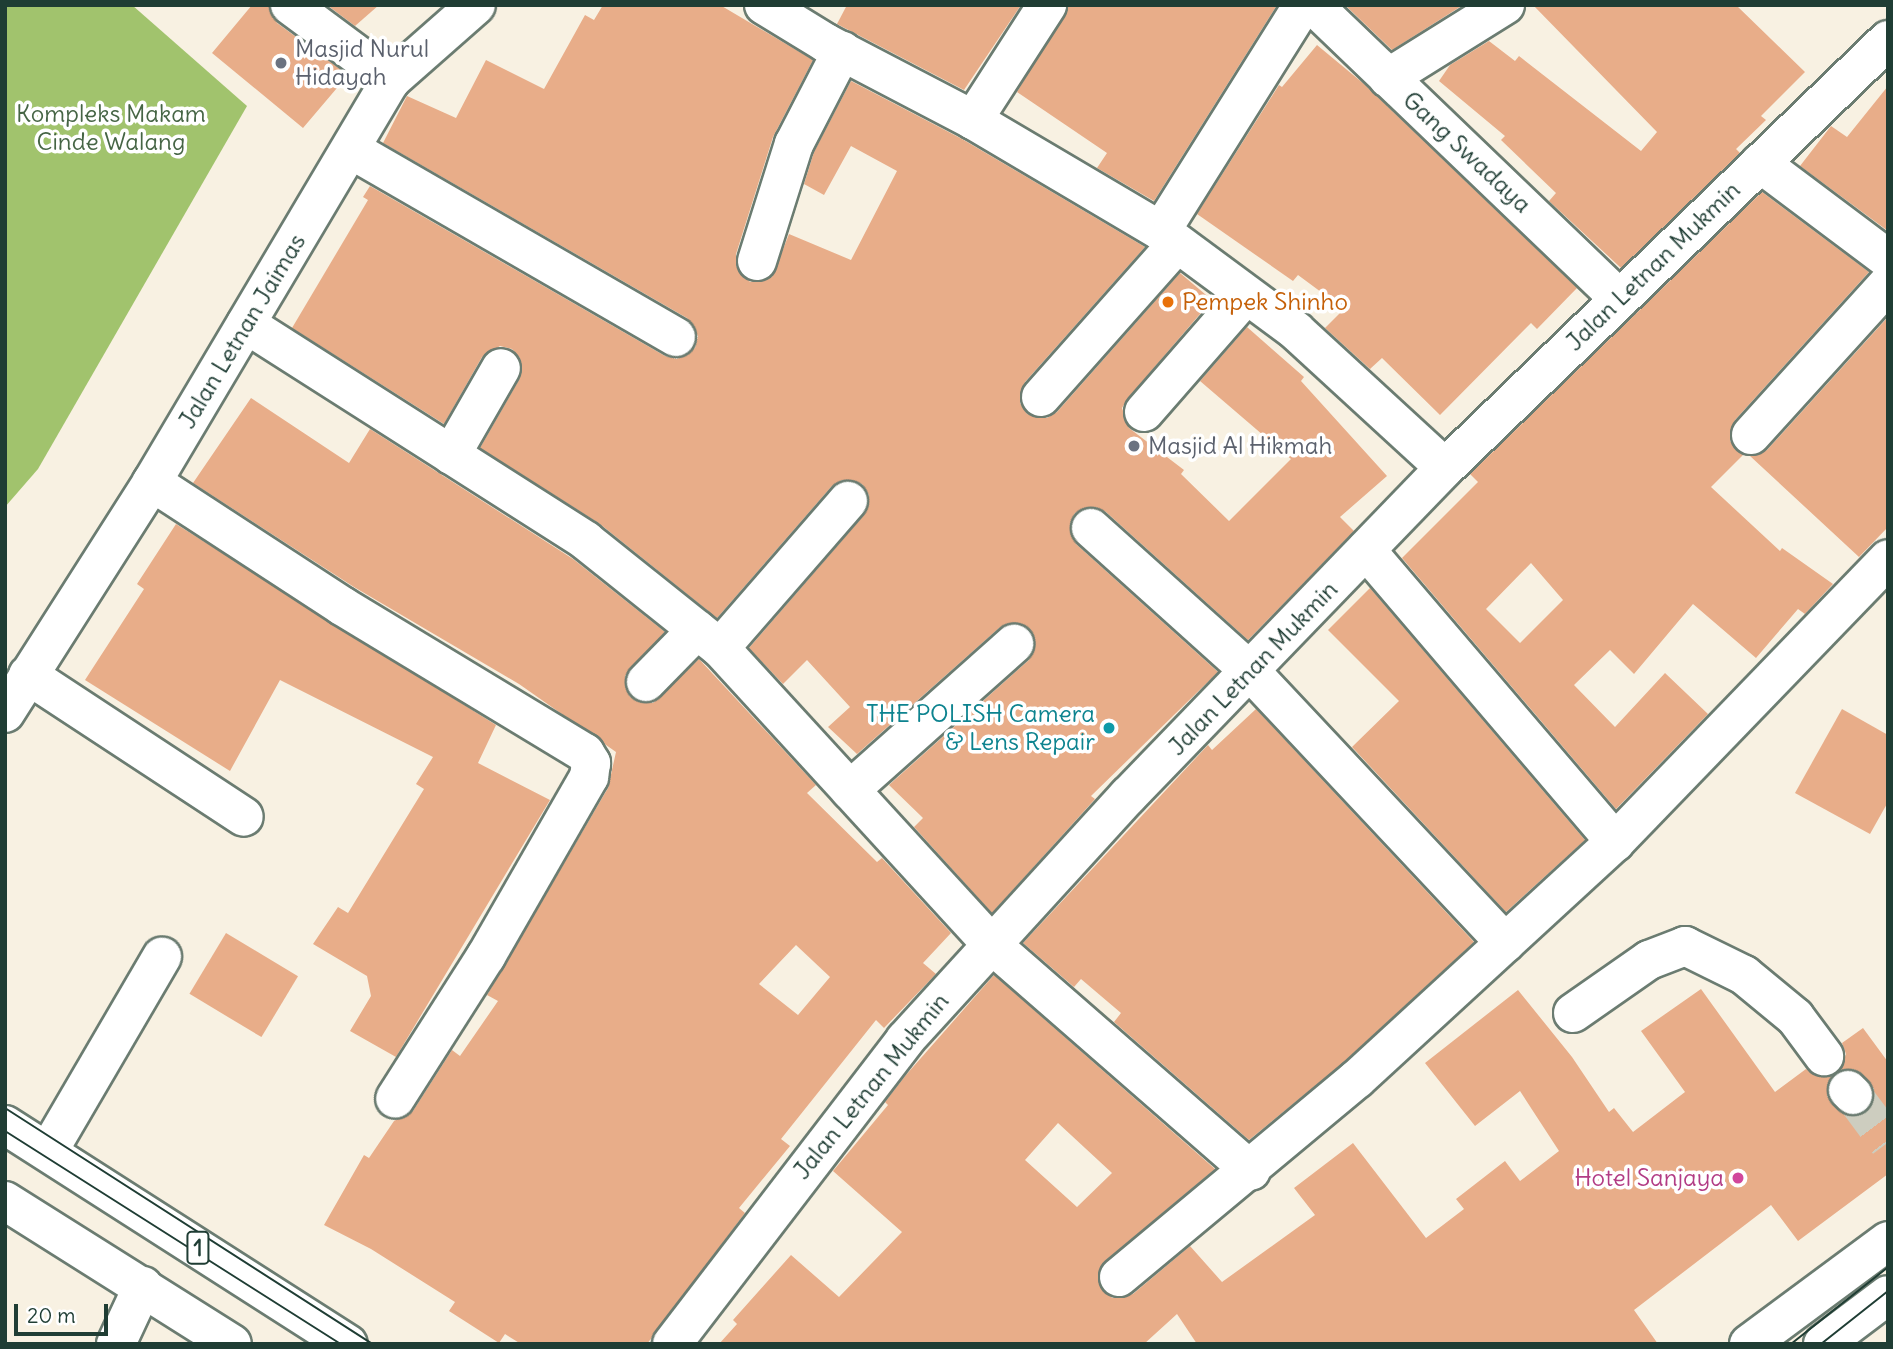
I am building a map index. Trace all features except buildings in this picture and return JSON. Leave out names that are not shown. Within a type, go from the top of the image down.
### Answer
[{"type":"main road","points":[[290,5],[391,80]]},
{"type":"main road","name":"Jalan Letnan Jaimas","points":[[5,713],[152,482],[352,150],[391,80],[476,5]]},
{"type":"main road","points":[[765,5],[842,51],[973,120],[1169,237],[1296,331],[1445,468]]},
{"type":"main road","points":[[973,120],[1046,5]]},
{"type":"main road","points":[[1041,397],[1169,237],[1303,5]]},
{"type":"main road","name":"Gang Swadaya","points":[[1313,5],[1620,299]]},
{"type":"main road","points":[[1388,78],[1504,5]]},
{"type":"main road","name":"Jalan Letnan Mukmin","points":[[672,1344],[905,1040],[990,944],[1445,468],[1888,40]]},
{"type":"main road","points":[[757,261],[794,144],[842,51]]},
{"type":"main road","points":[[352,150],[676,337]]},
{"type":"main road","points":[[1760,163],[1888,259]]},
{"type":"main road","points":[[1751,435],[1888,284]]},
{"type":"main road","points":[[1144,412],[1246,295]]},
{"type":"main road","points":[[246,324],[586,541],[709,639],[990,944],[1251,1171]]},
{"type":"main road","points":[[452,455],[501,368]]},
{"type":"main road","points":[[152,482],[342,606],[585,753],[591,763],[589,777],[486,956],[395,1099]]},
{"type":"main road","points":[[646,682],[709,639],[848,500]]},
{"type":"main road","points":[[1091,528],[1250,671],[1504,943]]},
{"type":"main road","points":[[1366,550],[1615,842]]},
{"type":"main road","points":[[1119,1277],[1251,1171],[1615,842],[1888,559]]},
{"type":"main road","points":[[850,790],[1014,644]]},
{"type":"main road","points":[[28,675],[244,817]]},
{"type":"main road","points":[[1573,1013],[1649,960],[1685,946],[1744,975],[1795,1017],[1824,1056]]},
{"type":"main road","points":[[49,1150],[162,957]]},
{"type":"main road","name":"1","points":[[5,1125],[49,1150],[348,1344]]},
{"type":"main road","points":[[5,1201],[232,1344]]},
{"type":"main road","points":[[1749,1344],[1888,1241]]},
{"type":"main road","points":[[116,1344],[143,1286]]},
{"type":"main road","points":[[1823,1344],[1888,1295]]},
{"type":"green space","name":"Kompleks Makam Cinde Walang","points":[[5,5],[132,5],[247,106],[38,469],[5,507]]},
{"type":"tunnel","points":[[1853,1095],[1888,1142]]},
{"type":"tram line","points":[[5,1108],[372,1344]]},
{"type":"tram line","points":[[5,1131],[341,1344]]},
{"type":"tram line","points":[[1791,1344],[1888,1267]]},
{"type":"tram line","points":[[1821,1344],[1888,1291]]},
{"type":"place","name":"Masjid Nurul Hidayah","points":[[281,63]]},
{"type":"place","name":"Pempek Shinho","points":[[1168,302]]},
{"type":"place","name":"Masjid Al Hikmah","points":[[1134,446]]},
{"type":"place","name":"THE POLISH Camera & Lens Repair","points":[[1109,728]]},
{"type":"place","name":"Hotel Sanjaya","points":[[1738,1178]]}]
